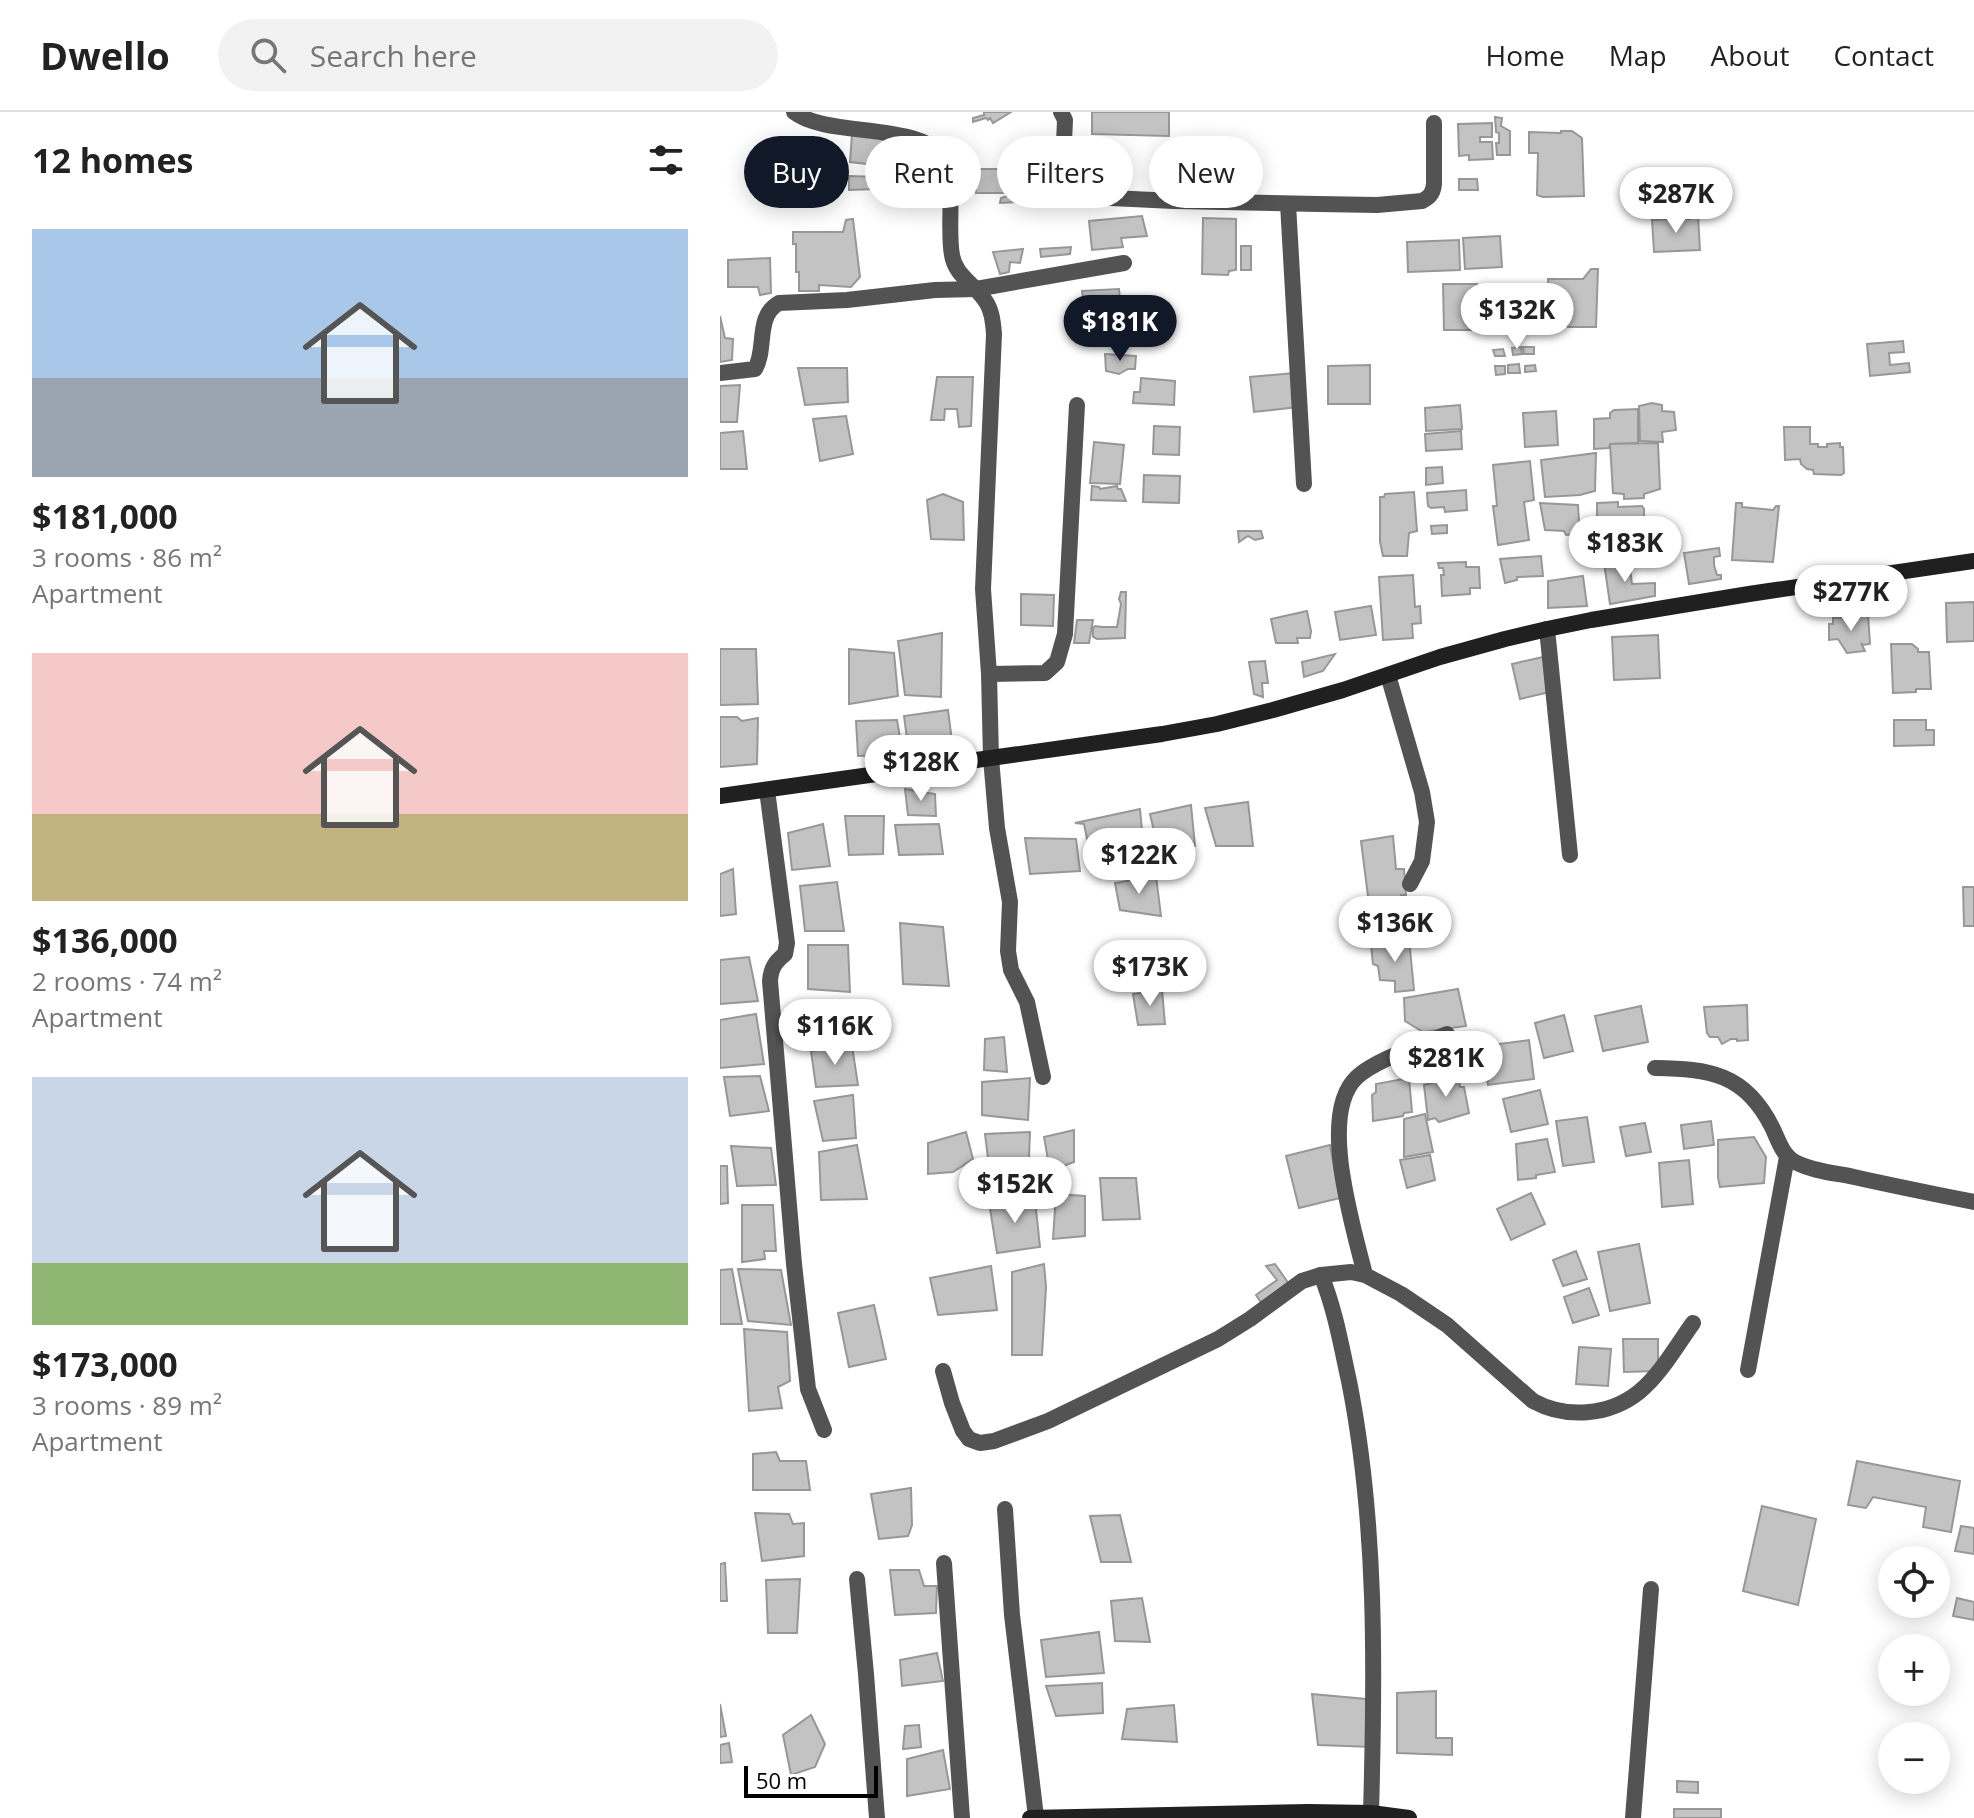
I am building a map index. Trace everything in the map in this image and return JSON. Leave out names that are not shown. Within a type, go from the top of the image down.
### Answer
[{"type":"street","points":[[794,112],[830,126],[884,132],[926,143],[941,153],[947,167],[952,257],[959,273],[986,300],[992,315],[994,334],[983,589],[991,758],[997,828],[1010,902],[1009,960],[1027,1002],[1043,1077]]},
{"type":"street","points":[[1061,112],[1065,120],[1062,187],[1067,196],[1077,198],[1288,204],[1413,203],[1429,197],[1433,191],[1434,123]]},
{"type":"street","points":[[1288,204],[1304,484]]},
{"type":"street","points":[[720,373],[755,369],[759,363],[765,321],[770,308],[779,303],[976,289],[1124,263]]},
{"type":"street","points":[[989,674],[1045,673],[1057,662],[1065,634],[1077,405]]},
{"type":"street","points":[[720,796],[1217,724],[1547,629],[1762,592],[1974,561]]},
{"type":"street","points":[[1547,629],[1570,855]]},
{"type":"street","points":[[1388,675],[1422,792],[1427,822],[1422,861],[1410,884]]},
{"type":"street","points":[[767,790],[787,943],[785,954],[771,969],[770,981],[792,1249],[808,1389],[824,1430]]},
{"type":"street","points":[[1365,1275],[1340,1162],[1339,1137],[1344,1096],[1360,1074],[1447,1034]]},
{"type":"street","points":[[1655,1068],[1704,1071],[1734,1082],[1761,1108],[1787,1157],[1803,1166],[1974,1202]]},
{"type":"street","points":[[1748,1370],[1787,1157]]},
{"type":"street","points":[[943,1371],[963,1431],[969,1439],[980,1443],[994,1441],[1048,1421],[1218,1339],[1302,1281],[1321,1275],[1351,1272],[1365,1275],[1401,1294],[1447,1325],[1533,1401],[1545,1408],[1576,1413],[1598,1410],[1638,1393],[1693,1323]]},
{"type":"street","points":[[1321,1275],[1335,1313],[1354,1408],[1367,1501],[1373,1660],[1371,1813]]},
{"type":"street","points":[[1005,1509],[1012,1615],[1036,1817]]},
{"type":"street","points":[[944,1563],[962,1818]]},
{"type":"street","points":[[857,1579],[877,1818]]},
{"type":"street","points":[[1633,1818],[1651,1589]]},
{"type":"street","points":[[1030,1818],[1308,1812],[1371,1813],[1409,1818]]},
{"type":"building","points":[[984,112],[1011,112],[993,123],[990,118],[973,122],[973,118],[984,115]]},
{"type":"building","points":[[1092,112],[1169,112],[1169,136],[1092,134]]},
{"type":"building","points":[[1495,117],[1502,118],[1501,126],[1510,131],[1510,155],[1497,155],[1499,133],[1496,132]]},
{"type":"building","points":[[1492,123],[1492,137],[1480,137],[1480,142],[1492,142],[1493,159],[1469,160],[1469,155],[1459,156],[1458,124]]},
{"type":"building","points":[[1572,131],[1582,138],[1584,196],[1537,195],[1538,153],[1529,153],[1529,132]]},
{"type":"building","points":[[852,134],[870,136],[865,136],[865,164],[850,162]]},
{"type":"building","points":[[981,169],[997,169],[997,193],[981,193]]},
{"type":"building","points":[[849,176],[865,177],[865,189],[849,190]]},
{"type":"building","points":[[1459,179],[1477,179],[1478,190],[1459,190]]},
{"type":"building","points":[[1142,216],[1147,236],[1121,238],[1123,247],[1092,250],[1089,221]]},
{"type":"building","points":[[1682,216],[1690,219],[1698,216],[1700,250],[1654,252],[1652,220]]},
{"type":"building","points":[[1203,218],[1236,219],[1236,270],[1229,271],[1228,275],[1202,274]]},
{"type":"building","points":[[853,219],[860,277],[851,287],[819,285],[819,291],[799,291],[793,232],[843,232],[846,220]]},
{"type":"building","points":[[1500,236],[1502,267],[1465,269],[1463,238]]},
{"type":"building","points":[[1459,240],[1460,270],[1408,272],[1407,242]]},
{"type":"building","points":[[1241,246],[1251,246],[1251,270],[1241,270]]},
{"type":"building","points":[[1071,247],[1070,254],[1041,257],[1040,249]]},
{"type":"building","points":[[1023,249],[1020,263],[1010,262],[1009,272],[1000,274],[993,252]]},
{"type":"building","points":[[770,258],[771,293],[760,295],[758,287],[728,287],[728,260]]},
{"type":"building","points":[[1591,269],[1598,269],[1596,327],[1568,327],[1561,320],[1544,320],[1543,314],[1561,314],[1562,310],[1555,310],[1554,305],[1549,306],[1548,279],[1583,279]]},
{"type":"building","points":[[1443,284],[1477,284],[1477,292],[1486,292],[1484,330],[1444,330]]},
{"type":"building","points":[[1119,289],[1122,321],[1087,325],[1082,291]]},
{"type":"building","points":[[720,316],[725,338],[733,339],[732,360],[720,362]]},
{"type":"building","points":[[1903,341],[1904,352],[1889,353],[1890,365],[1909,363],[1910,372],[1870,376],[1867,344]]},
{"type":"building","points":[[1521,347],[1522,354],[1513,355],[1512,348]]},
{"type":"building","points":[[1523,347],[1534,347],[1534,354],[1524,354]]},
{"type":"building","points":[[1503,349],[1505,356],[1495,356],[1493,350]]},
{"type":"building","points":[[1105,354],[1136,356],[1135,369],[1119,374],[1106,371]]},
{"type":"building","points":[[1519,364],[1520,373],[1508,373],[1508,365]]},
{"type":"building","points":[[1370,365],[1370,404],[1328,404],[1328,366]]},
{"type":"building","points":[[1535,365],[1536,371],[1525,372],[1525,366]]},
{"type":"building","points":[[1495,366],[1505,366],[1505,374],[1496,375]]},
{"type":"building","points":[[798,368],[847,368],[848,402],[805,405]]},
{"type":"building","points":[[1293,373],[1297,407],[1254,412],[1250,377]]},
{"type":"building","points":[[937,377],[973,377],[971,426],[959,427],[957,409],[945,409],[944,420],[931,420]]},
{"type":"building","points":[[1141,378],[1175,381],[1174,405],[1133,403],[1134,392],[1140,392]]},
{"type":"building","points":[[740,385],[737,422],[720,422],[720,386]]},
{"type":"building","points":[[1652,403],[1662,405],[1662,411],[1674,412],[1676,430],[1662,432],[1663,442],[1640,441],[1639,406]]},
{"type":"building","points":[[1460,405],[1462,429],[1426,431],[1425,408]]},
{"type":"building","points":[[1638,409],[1638,443],[1610,444],[1609,448],[1594,449],[1594,419],[1610,418],[1614,410]]},
{"type":"building","points":[[1556,411],[1558,445],[1525,447],[1523,413]]},
{"type":"building","points":[[846,416],[853,454],[820,461],[813,419]]},
{"type":"building","points":[[1154,426],[1180,427],[1179,455],[1153,454]]},
{"type":"building","points":[[1784,427],[1810,427],[1810,444],[1818,444],[1818,447],[1840,443],[1843,447],[1844,473],[1814,474],[1813,470],[1801,464],[1800,459],[1785,460]]},
{"type":"building","points":[[743,431],[747,469],[720,469],[720,433]]},
{"type":"building","points":[[1461,431],[1462,449],[1426,451],[1425,434]]},
{"type":"building","points":[[1094,442],[1124,445],[1120,484],[1090,483]]},
{"type":"building","points":[[1658,443],[1660,489],[1644,494],[1644,498],[1624,499],[1624,494],[1613,493],[1610,444]]},
{"type":"building","points":[[1596,453],[1595,491],[1545,497],[1541,460]]},
{"type":"building","points":[[1530,461],[1534,500],[1524,502],[1529,540],[1498,545],[1493,506],[1497,506],[1493,465]]},
{"type":"building","points":[[1442,467],[1443,483],[1426,485],[1426,468]]},
{"type":"building","points":[[1144,475],[1180,476],[1179,503],[1143,502]]},
{"type":"building","points":[[1092,486],[1100,489],[1117,486],[1126,501],[1091,500]]},
{"type":"building","points":[[1466,490],[1467,510],[1445,512],[1444,507],[1428,506],[1427,493]]},
{"type":"building","points":[[1414,492],[1417,531],[1409,533],[1407,556],[1383,556],[1380,497]]},
{"type":"building","points":[[943,494],[963,502],[964,540],[931,539],[927,500]]},
{"type":"building","points":[[1618,502],[1618,507],[1642,506],[1644,539],[1632,539],[1632,528],[1614,528],[1613,536],[1605,537],[1604,533],[1604,538],[1595,538],[1597,503]]},
{"type":"building","points":[[1540,503],[1578,505],[1582,534],[1566,535],[1564,531],[1545,530]]},
{"type":"building","points":[[1736,503],[1742,503],[1742,507],[1773,510],[1779,506],[1773,562],[1732,560]]},
{"type":"building","points":[[1447,525],[1447,533],[1432,534],[1431,526]]},
{"type":"building","points":[[1238,531],[1261,531],[1263,538],[1255,540],[1248,536],[1239,542]]},
{"type":"building","points":[[1719,548],[1720,556],[1714,557],[1714,565],[1721,579],[1689,584],[1684,553]]},
{"type":"building","points":[[1541,556],[1543,576],[1517,577],[1517,580],[1505,583],[1500,559]]},
{"type":"building","points":[[1629,561],[1632,584],[1655,583],[1655,596],[1610,604],[1604,563]]},
{"type":"building","points":[[1466,562],[1466,567],[1479,567],[1480,588],[1470,588],[1470,594],[1442,596],[1441,575],[1444,575],[1438,563]]},
{"type":"building","points":[[1413,575],[1415,607],[1420,606],[1421,623],[1412,624],[1413,638],[1383,640],[1379,577]]},
{"type":"building","points":[[1583,576],[1587,606],[1548,608],[1548,581]]},
{"type":"building","points":[[1121,592],[1126,592],[1125,638],[1093,637],[1095,626],[1117,627]]},
{"type":"building","points":[[1021,594],[1054,595],[1053,626],[1021,625]]},
{"type":"building","points":[[1974,602],[1974,641],[1947,642],[1946,603]]},
{"type":"building","points":[[1371,606],[1376,635],[1340,640],[1335,612]]},
{"type":"building","points":[[1307,611],[1310,638],[1297,638],[1298,643],[1276,643],[1271,619]]},
{"type":"building","points":[[1868,615],[1870,644],[1861,643],[1865,651],[1847,653],[1838,639],[1829,640],[1829,624],[1833,624],[1833,618]]},
{"type":"building","points":[[1077,620],[1093,620],[1089,643],[1074,643]]},
{"type":"building","points":[[942,633],[941,697],[905,695],[898,641]]},
{"type":"building","points":[[1658,635],[1660,678],[1614,680],[1612,637]]},
{"type":"building","points":[[1891,644],[1912,644],[1918,652],[1929,652],[1931,689],[1893,693]]},
{"type":"building","points":[[720,649],[756,649],[758,704],[720,705]]},
{"type":"building","points":[[849,649],[894,653],[898,696],[849,704]]},
{"type":"building","points":[[1335,654],[1323,671],[1304,677],[1302,662]]},
{"type":"building","points":[[1543,657],[1550,692],[1520,699],[1512,664]]},
{"type":"building","points":[[1265,661],[1268,683],[1262,683],[1263,697],[1254,694],[1249,662]]},
{"type":"building","points":[[948,710],[952,741],[908,746],[904,716]]},
{"type":"building","points":[[720,717],[737,717],[742,721],[758,718],[757,764],[720,767]]},
{"type":"building","points":[[897,720],[903,755],[858,756],[856,721]]},
{"type":"building","points":[[1894,720],[1926,720],[1926,730],[1934,730],[1934,745],[1894,746]]},
{"type":"building","points":[[905,789],[935,794],[936,816],[908,815]]},
{"type":"building","points":[[1248,802],[1253,846],[1216,846],[1205,808]]},
{"type":"building","points":[[1191,805],[1195,846],[1160,857],[1150,814]]},
{"type":"building","points":[[1140,809],[1144,853],[1093,867],[1084,824],[1075,823]]},
{"type":"building","points":[[845,816],[884,816],[883,854],[849,855]]},
{"type":"building","points":[[823,824],[830,866],[792,870],[788,833]]},
{"type":"building","points":[[939,824],[943,854],[899,855],[895,825]]},
{"type":"building","points":[[1393,836],[1396,869],[1404,869],[1406,895],[1401,895],[1404,922],[1372,928],[1361,841]]},
{"type":"building","points":[[1025,838],[1076,839],[1080,871],[1030,874]]},
{"type":"building","points":[[733,869],[736,914],[720,916],[720,874]]},
{"type":"building","points":[[1156,876],[1161,916],[1120,910],[1115,883]]},
{"type":"building","points":[[837,882],[844,931],[805,931],[800,886]]},
{"type":"building","points":[[1963,887],[1974,887],[1974,926],[1964,926]]},
{"type":"building","points":[[900,923],[943,927],[949,986],[903,984]]},
{"type":"building","points":[[1409,939],[1414,990],[1395,992],[1395,981],[1380,980],[1378,966],[1373,964],[1371,945]]},
{"type":"building","points":[[808,945],[848,945],[850,992],[808,989]]},
{"type":"building","points":[[749,957],[758,1001],[720,1004],[720,960]]},
{"type":"building","points":[[1458,989],[1466,1026],[1423,1032],[1405,1021],[1404,998]]},
{"type":"building","points":[[1162,990],[1165,1024],[1138,1025],[1133,994]]},
{"type":"building","points":[[1747,1005],[1748,1040],[1731,1039],[1722,1044],[1718,1037],[1710,1037],[1704,1007]]},
{"type":"building","points":[[1641,1006],[1648,1042],[1603,1051],[1595,1016]]},
{"type":"building","points":[[756,1014],[764,1064],[720,1068],[720,1020]]},
{"type":"building","points":[[1564,1015],[1573,1051],[1544,1058],[1535,1023]]},
{"type":"building","points":[[1004,1037],[1007,1072],[984,1070],[985,1039]]},
{"type":"building","points":[[1529,1040],[1534,1079],[1488,1085],[1483,1046]]},
{"type":"building","points":[[852,1046],[858,1085],[816,1087],[811,1051]]},
{"type":"building","points":[[1458,1075],[1460,1087],[1464,1087],[1469,1113],[1439,1122],[1435,1118],[1428,1120],[1424,1085]]},
{"type":"building","points":[[760,1076],[769,1111],[730,1116],[724,1077]]},
{"type":"building","points":[[1030,1078],[1028,1120],[982,1115],[982,1082]]},
{"type":"building","points":[[1409,1078],[1412,1112],[1373,1121],[1372,1095],[1376,1092],[1376,1084]]},
{"type":"building","points":[[1540,1090],[1548,1124],[1511,1132],[1503,1099]]},
{"type":"building","points":[[853,1095],[856,1138],[823,1141],[814,1101]]},
{"type":"building","points":[[1425,1114],[1433,1152],[1404,1157],[1404,1119]]},
{"type":"building","points":[[1587,1117],[1594,1162],[1563,1166],[1556,1121]]},
{"type":"building","points":[[1711,1121],[1714,1145],[1684,1149],[1681,1125]]},
{"type":"building","points":[[1645,1123],[1651,1152],[1626,1156],[1620,1127]]},
{"type":"building","points":[[1074,1130],[1074,1162],[1050,1171],[1044,1137]]},
{"type":"building","points":[[966,1132],[973,1159],[953,1172],[928,1174],[928,1143]]},
{"type":"building","points":[[1030,1132],[1028,1182],[991,1182],[985,1134]]},
{"type":"building","points":[[1754,1137],[1766,1157],[1764,1183],[1720,1187],[1718,1140]]},
{"type":"building","points":[[1547,1139],[1555,1172],[1518,1180],[1516,1144]]},
{"type":"building","points":[[857,1145],[867,1199],[821,1200],[819,1152]]},
{"type":"building","points":[[1330,1145],[1340,1198],[1299,1208],[1286,1156]]},
{"type":"building","points":[[731,1146],[771,1148],[776,1185],[737,1186]]},
{"type":"building","points":[[1430,1155],[1435,1180],[1407,1188],[1400,1160]]},
{"type":"building","points":[[1689,1160],[1693,1204],[1662,1207],[1659,1163]]},
{"type":"building","points":[[720,1166],[727,1166],[728,1203],[720,1204]]},
{"type":"building","points":[[1100,1178],[1136,1178],[1140,1219],[1103,1220]]},
{"type":"building","points":[[1531,1193],[1545,1224],[1511,1240],[1497,1209]]},
{"type":"building","points":[[1056,1194],[1085,1196],[1085,1236],[1053,1239]]},
{"type":"building","points":[[1035,1200],[1040,1247],[997,1253],[989,1202]]},
{"type":"building","points":[[742,1205],[773,1205],[776,1251],[764,1251],[765,1259],[742,1262]]},
{"type":"building","points":[[1639,1244],[1650,1303],[1610,1311],[1598,1252]]},
{"type":"building","points":[[1576,1251],[1587,1279],[1563,1286],[1553,1260]]},
{"type":"building","points":[[1044,1264],[1046,1287],[1042,1355],[1012,1355],[1012,1272]]},
{"type":"building","points":[[1275,1264],[1289,1284],[1262,1304],[1256,1295],[1277,1280],[1266,1266]]},
{"type":"building","points":[[991,1266],[997,1310],[938,1315],[930,1278]]},
{"type":"building","points":[[732,1269],[742,1324],[720,1324],[720,1270]]},
{"type":"building","points":[[738,1269],[781,1270],[791,1325],[748,1321]]},
{"type":"building","points":[[1589,1288],[1599,1315],[1573,1323],[1564,1297]]},
{"type":"building","points":[[874,1305],[886,1359],[849,1367],[838,1313]]},
{"type":"building","points":[[744,1329],[787,1332],[790,1381],[778,1387],[782,1408],[749,1411]]},
{"type":"building","points":[[1623,1339],[1658,1339],[1658,1371],[1624,1372]]},
{"type":"building","points":[[1579,1347],[1611,1349],[1608,1386],[1576,1384]]},
{"type":"building","points":[[776,1452],[780,1461],[806,1461],[810,1490],[753,1490],[753,1454]]},
{"type":"building","points":[[1857,1461],[1960,1481],[1951,1532],[1923,1527],[1926,1507],[1873,1497],[1866,1508],[1848,1505]]},
{"type":"building","points":[[911,1488],[912,1525],[908,1536],[879,1539],[871,1494]]},
{"type":"building","points":[[1762,1506],[1816,1519],[1798,1605],[1743,1591]]},
{"type":"building","points":[[755,1513],[789,1514],[793,1524],[804,1523],[804,1556],[762,1561]]},
{"type":"building","points":[[1120,1515],[1131,1562],[1101,1562],[1090,1516]]},
{"type":"building","points":[[1961,1526],[1974,1528],[1974,1554],[1955,1551]]},
{"type":"building","points":[[725,1563],[727,1601],[720,1601],[720,1564]]},
{"type":"building","points":[[890,1570],[919,1570],[924,1586],[937,1586],[936,1613],[895,1615]]},
{"type":"building","points":[[800,1579],[797,1633],[768,1633],[766,1580]]},
{"type":"building","points":[[1142,1598],[1150,1642],[1115,1641],[1111,1601]]},
{"type":"building","points":[[1957,1598],[1974,1602],[1974,1620],[1953,1616]]},
{"type":"building","points":[[1099,1632],[1104,1673],[1046,1677],[1041,1640]]},
{"type":"building","points":[[937,1653],[943,1681],[902,1686],[900,1660]]},
{"type":"building","points":[[1102,1683],[1103,1713],[1056,1716],[1046,1686]]},
{"type":"building","points":[[1436,1691],[1436,1738],[1452,1738],[1452,1755],[1397,1753],[1397,1693]]},
{"type":"building","points":[[1312,1694],[1366,1699],[1372,1747],[1318,1745]]},
{"type":"building","points":[[720,1704],[726,1736],[720,1737]]},
{"type":"building","points":[[1174,1705],[1177,1742],[1122,1739],[1127,1709]]},
{"type":"building","points":[[811,1715],[825,1744],[815,1767],[791,1775],[783,1735]]},
{"type":"building","points":[[919,1725],[921,1747],[903,1749],[905,1726]]},
{"type":"building","points":[[729,1743],[732,1762],[720,1763],[720,1745]]},
{"type":"building","points":[[943,1750],[950,1789],[907,1796],[907,1759]]},
{"type":"building","points":[[1677,1781],[1698,1782],[1698,1793],[1677,1792]]},
{"type":"building","points":[[1674,1809],[1721,1809],[1721,1818],[1674,1818]]}]
